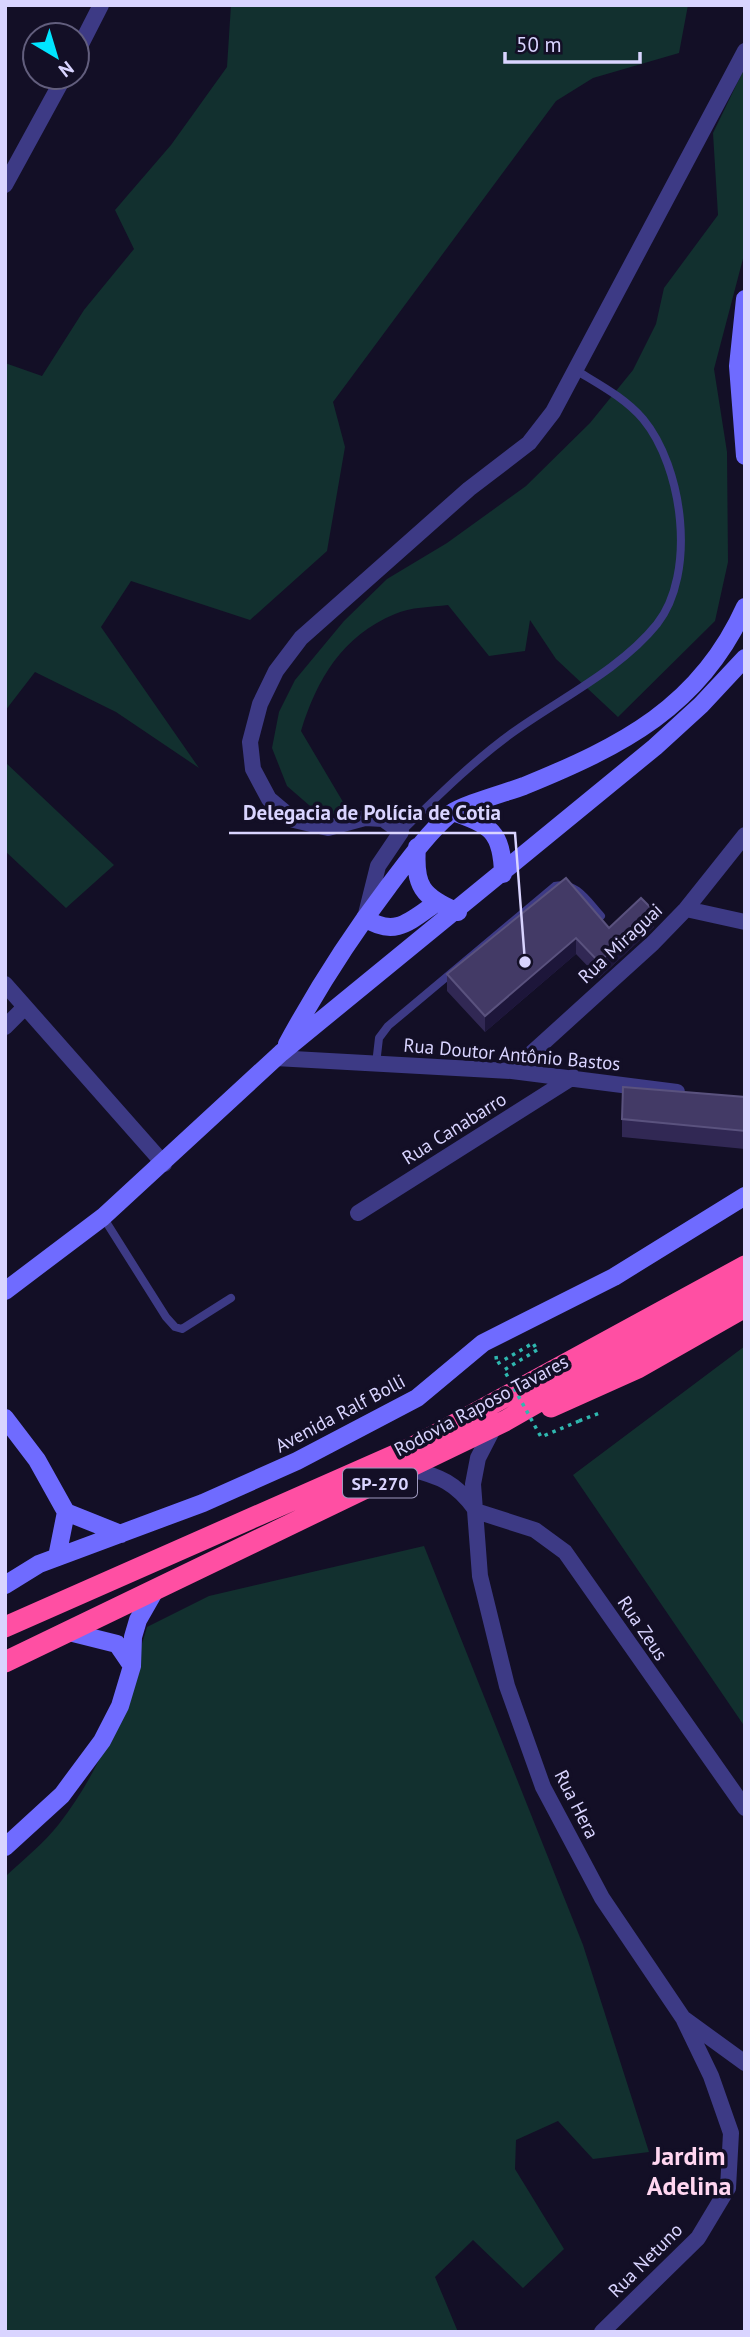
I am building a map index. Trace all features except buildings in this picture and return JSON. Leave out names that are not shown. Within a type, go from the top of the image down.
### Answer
[{"type":"highway","points":[[663,1313],[745,1249]]},
{"type":"highway","name":"Rodovia Raposo Tavares","points":[[5,1628],[413,1447],[745,1266]]},
{"type":"highway","name":"Rodovia Raposo Tavares","points":[[5,1662],[500,1424],[745,1284]]},
{"type":"highway","points":[[500,1424],[565,1403],[638,1368],[745,1307]]},
{"type":"main road","points":[[745,299],[738,366],[745,456]]},
{"type":"main road","points":[[278,1056],[317,989],[365,918],[417,847],[453,812],[538,780],[628,739],[697,685],[729,643],[745,607]]},
{"type":"main road","points":[[5,1291],[103,1217],[164,1164],[278,1056],[655,747],[745,658]]},
{"type":"main road","points":[[453,812],[482,822],[495,834],[503,851],[503,874]]},
{"type":"main road","points":[[417,847],[415,874],[423,890],[436,903],[457,912]]},
{"type":"main road","points":[[365,918],[380,928],[394,928],[436,903]]},
{"type":"main road","name":"Avenida Ralf Bolli","points":[[5,1586],[39,1564],[203,1503],[297,1461],[417,1398],[483,1343],[614,1278],[745,1196]]},
{"type":"main road","points":[[5,1418],[37,1460],[66,1512],[121,1534]]},
{"type":"main road","points":[[57,1557],[66,1512]]},
{"type":"main road","points":[[5,1847],[62,1795],[102,1741],[120,1706],[132,1666],[133,1636],[138,1619],[154,1592]]},
{"type":"main road","points":[[69,1632],[117,1644],[132,1666]]},
{"type":"street","points":[[91,25],[101,5]]},
{"type":"street","points":[[365,918],[378,866],[401,832],[383,819],[365,818],[328,828],[294,820],[270,799],[253,769],[250,742],[260,704],[276,671],[301,638],[469,489],[529,443],[553,412],[745,51]]},
{"type":"street","points":[[5,186],[56,91]]},
{"type":"street","name":"Rua Miraguai","points":[[512,1071],[686,909],[745,835]]},
{"type":"street","points":[[686,909],[745,922]]},
{"type":"street","points":[[5,984],[164,1164]]},
{"type":"street","points":[[5,1027],[25,1007]]},
{"type":"street","name":"Rua Doutor Antônio Bastos","points":[[278,1056],[512,1071],[692,1094]]},
{"type":"street","name":"Rua Canabarro","points":[[358,1213],[573,1077]]},
{"type":"street","name":"Rua Hera","points":[[500,1424],[476,1471],[473,1484],[480,1576],[507,1686],[543,1787],[602,1898],[683,2018],[745,2063]]},
{"type":"street","points":[[409,1469],[440,1476],[460,1489],[476,1511]]},
{"type":"street","name":"Rua Zeus","points":[[476,1511],[535,1530],[565,1552],[745,1808]]},
{"type":"street","name":"Rua Netuno","points":[[602,2332],[698,2238],[728,2188],[731,2133],[711,2076],[683,2018]]},
{"type":"lane","points":[[401,832],[461,775],[510,734],[629,651],[658,623],[674,592],[681,553],[681,516],[659,443],[643,419],[621,399],[574,369]]},
{"type":"lane","points":[[376,1064],[379,1038],[388,1026],[555,886],[574,887],[601,916]]},
{"type":"lane","points":[[103,1217],[175,1327],[182,1329],[231,1298]]},
{"type":"path","points":[[537,1350],[503,1370],[541,1437],[602,1412]]},
{"type":"green space","points":[[231,5],[688,5],[679,53],[593,78],[556,101],[333,402],[345,447],[327,551],[250,620],[131,581],[101,627],[199,768],[116,712],[35,672],[5,711],[5,363],[42,376],[84,310],[134,249],[115,210],[171,145],[227,67]]},
{"type":"green space","points":[[745,67],[745,251],[714,369],[727,452],[728,562],[715,621],[618,717],[556,659],[530,620],[525,651],[489,656],[448,605],[407,610],[376,623],[360,634],[334,661],[315,694],[301,731],[346,807],[325,819],[287,786],[272,748],[279,712],[295,680],[344,621],[387,579],[447,543],[526,486],[590,423],[633,370],[656,324],[664,288],[718,215],[713,133]]},
{"type":"green space","points":[[5,762],[114,865],[66,908],[5,851]]},
{"type":"green space","points":[[745,1346],[745,1727],[573,1475]]},
{"type":"green space","points":[[424,1546],[583,1945],[649,2152],[593,2159],[558,2121],[516,2140],[515,2169],[564,2249],[523,2288],[473,2240],[435,2277],[458,2332],[5,2332],[5,1877],[53,1831],[90,1777],[113,1730],[147,1627],[209,1596]]},
{"type":"place","name":"Delegacia de Polícia de Cotia","points":[[525,962]]},
{"type":"district","name":"Jardim Adelina","points":[[689,2170]]}]
